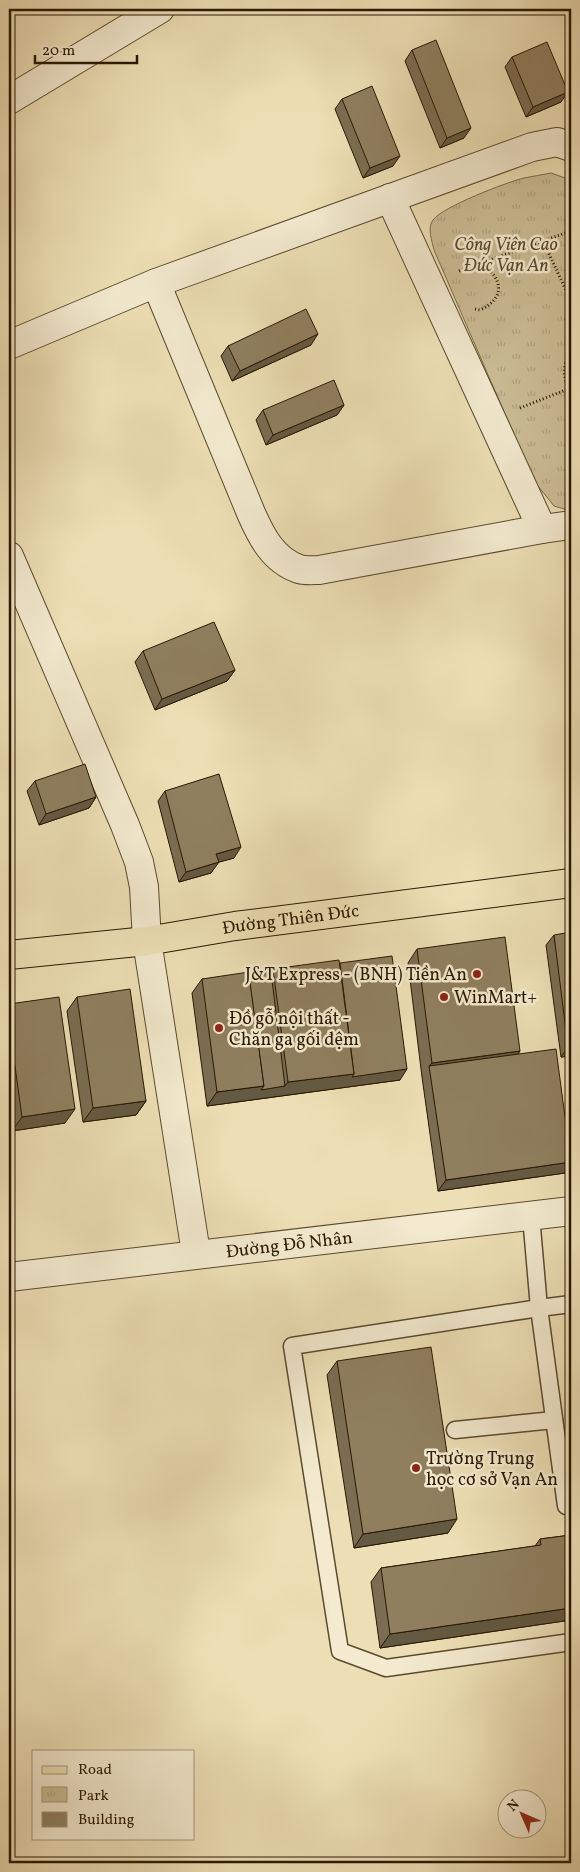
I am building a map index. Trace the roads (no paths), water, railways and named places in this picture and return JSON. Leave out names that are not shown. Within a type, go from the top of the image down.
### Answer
[{"type":"main road","name":"Đường Thiên Đức","points":[[9,955],[147,941],[235,926],[571,883]]},
{"type":"street","points":[[9,100],[160,9]]},
{"type":"street","points":[[9,345],[156,283],[532,147],[557,142],[571,147]]},
{"type":"street","points":[[390,198],[542,529]]},
{"type":"street","points":[[156,283],[251,513],[264,541],[282,560],[300,569],[319,570],[571,525]]},
{"type":"street","points":[[9,556],[125,825],[139,862],[144,887],[147,941],[196,1253]]},
{"type":"street","name":"Đường Đỗ Nhân","points":[[9,1277],[196,1253],[571,1210]]},
{"type":"lane","points":[[531,1216],[540,1308],[566,1506]]},
{"type":"lane","points":[[571,1304],[292,1346],[340,1651],[386,1668],[571,1642]]},
{"type":"lane","points":[[455,1430],[554,1420]]},
{"type":"place","name":"J&T Express - (BNH) Tiền An","points":[[477,974]]},
{"type":"place","name":"WinMart+","points":[[444,997]]},
{"type":"place","name":"Đồ gỗ nội thất - Chăn ga gối đệm","points":[[219,1028]]},
{"type":"place","name":"Trường Trung học cơ sở Vạn An","points":[[416,1468]]},
{"type":"park label","name":"Công Viên Cao Đức Vạn An","points":[[506,254]]}]
